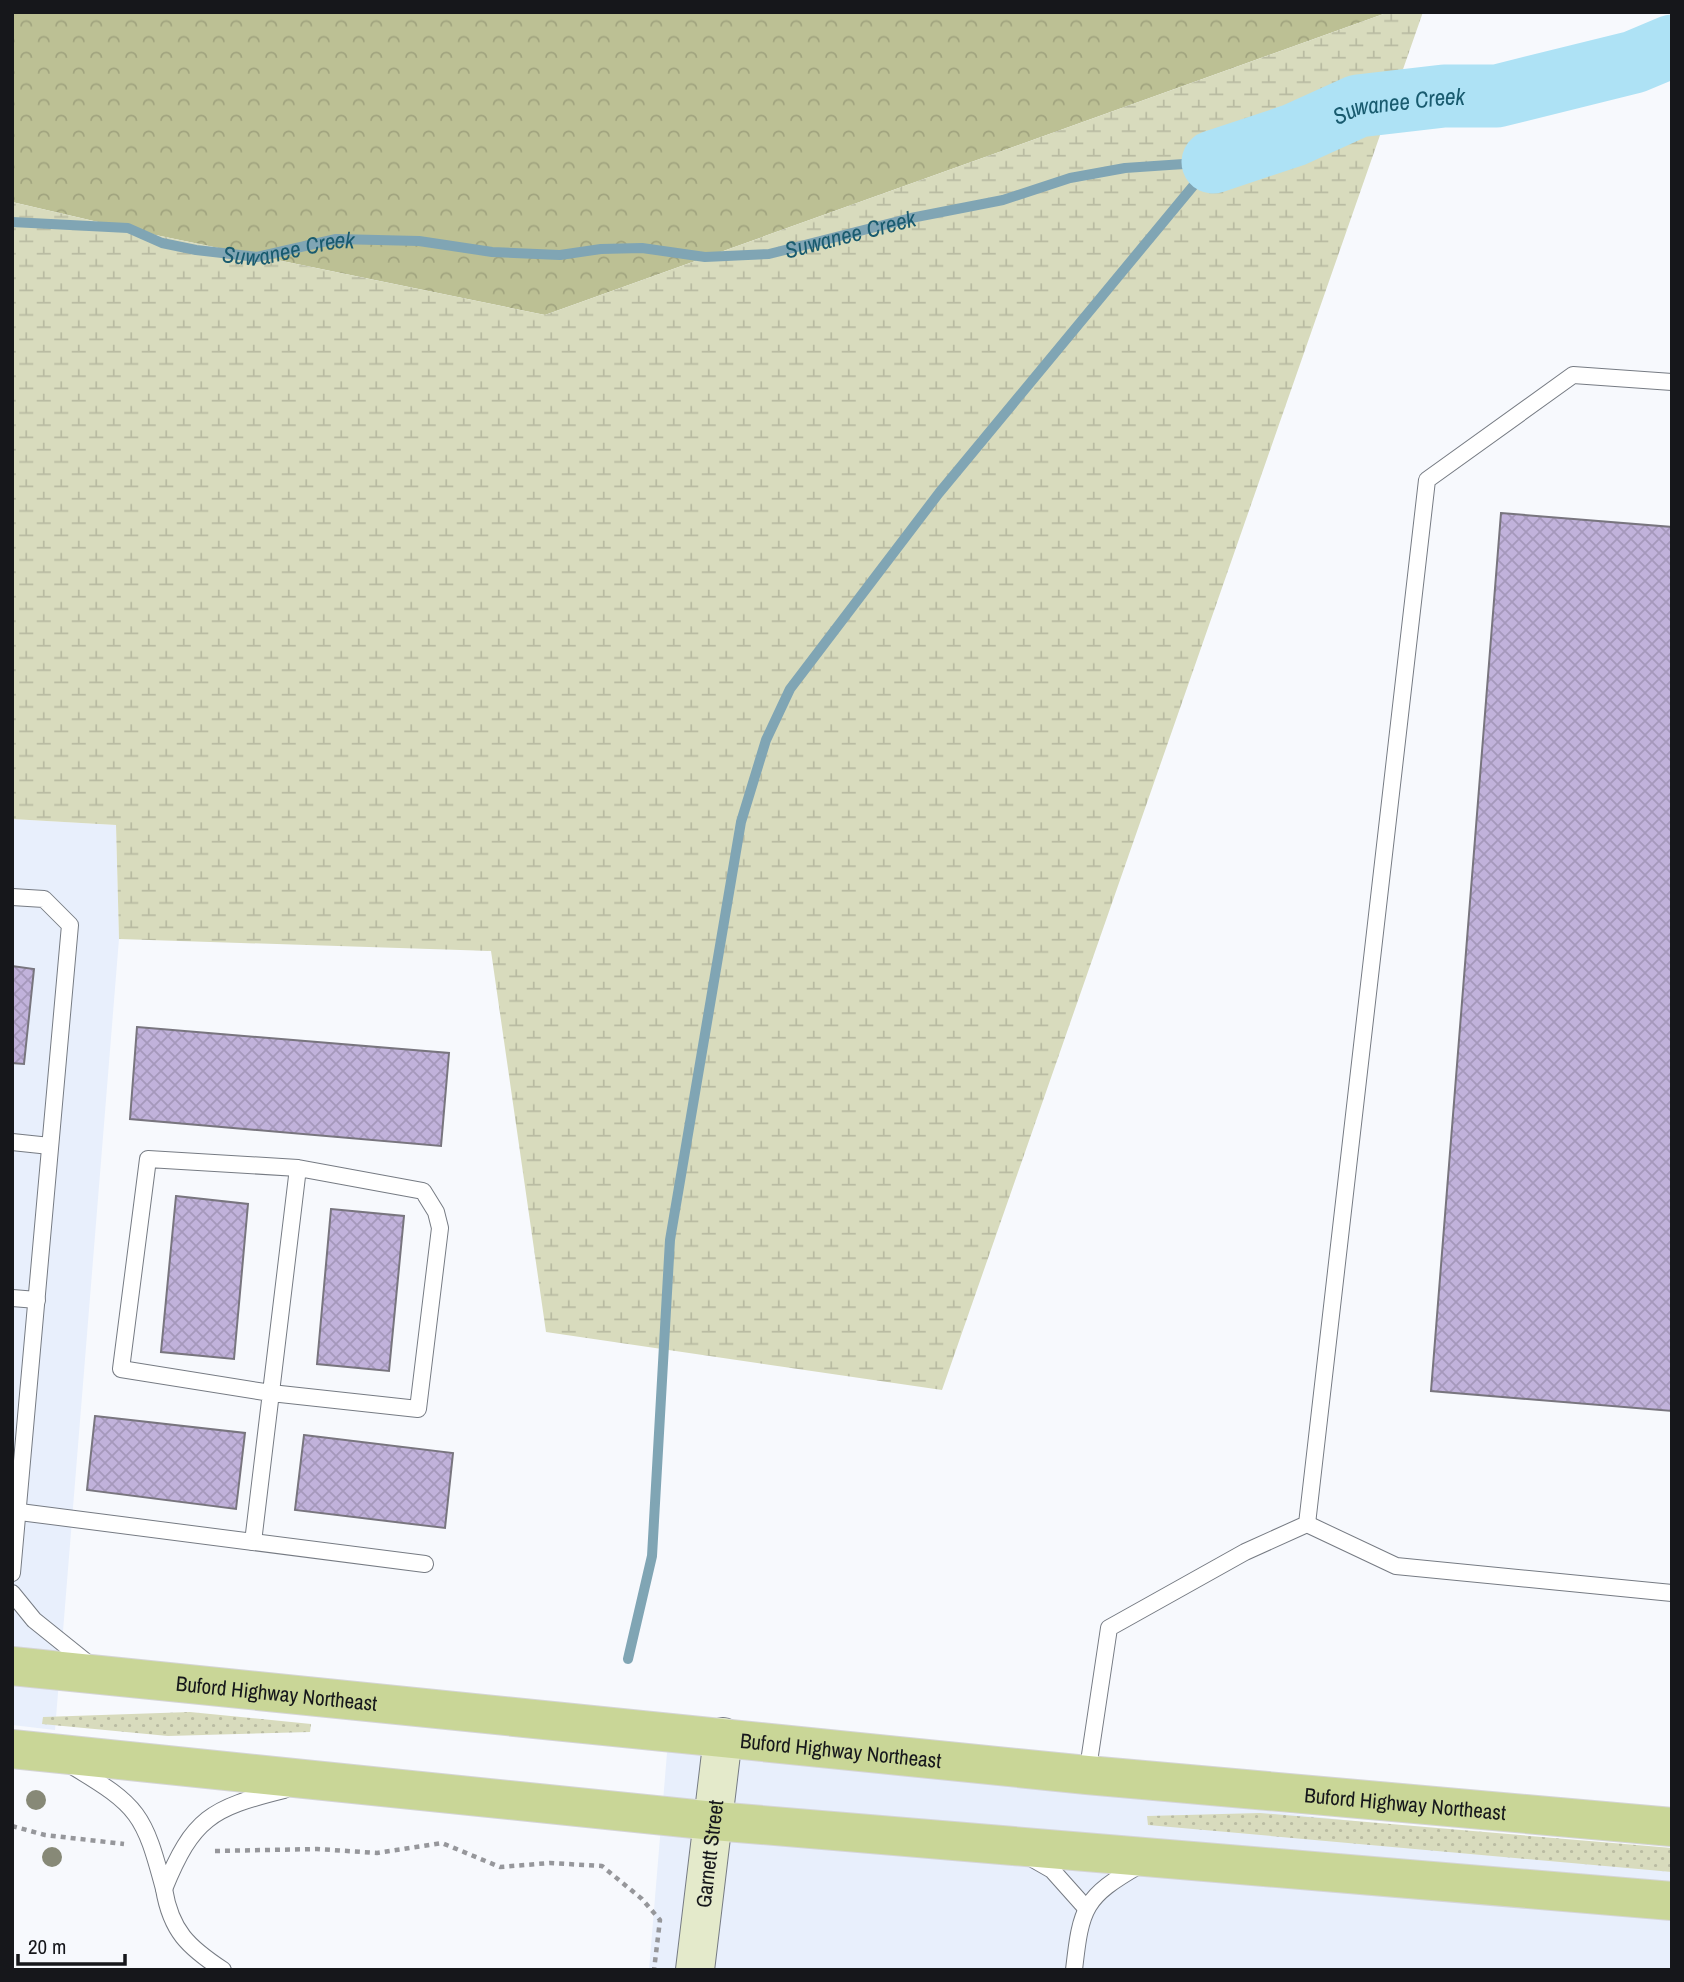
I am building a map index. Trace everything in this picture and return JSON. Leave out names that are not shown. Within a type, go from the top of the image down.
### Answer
[{"type":"main road","name":"Buford Highway Northeast","points":[[12,1666],[1087,1775],[1672,1827]]},
{"type":"main road","points":[[31,1751],[327,1779],[714,1821],[1672,1901]]},
{"type":"street","name":"Garnett Street","points":[[695,1970],[723,1737]]},
{"type":"lane","points":[[1307,1524],[1427,480],[1573,375],[1672,382]]},
{"type":"lane","points":[[12,897],[44,899],[70,925],[37,1300],[15,1511],[12,1573]]},
{"type":"lane","points":[[12,1142],[50,1146]]},
{"type":"lane","points":[[148,1160],[298,1168],[422,1191],[436,1212],[440,1228],[418,1409],[271,1393],[121,1369],[148,1160]]},
{"type":"lane","points":[[253,1542],[298,1168]]},
{"type":"lane","points":[[12,1298],[37,1300]]},
{"type":"lane","points":[[15,1511],[425,1564]]},
{"type":"lane","points":[[1087,1775],[1109,1628],[1244,1552],[1307,1524],[1396,1566],[1672,1593]]},
{"type":"lane","points":[[12,1593],[34,1620],[100,1673]]},
{"type":"lane","points":[[31,1751],[107,1786],[131,1806],[152,1846],[164,1889],[168,1916],[187,1942],[223,1970]]},
{"type":"lane","points":[[164,1889],[181,1848],[201,1824],[228,1806],[327,1779]]},
{"type":"lane","points":[[1004,1844],[1052,1870],[1085,1907]]},
{"type":"lane","points":[[1074,1970],[1079,1928],[1085,1907],[1106,1884],[1154,1857]]},
{"type":"path","points":[[12,1826],[45,1835],[126,1844]]},
{"type":"path","points":[[215,1851],[317,1849],[377,1853],[442,1843],[500,1867],[550,1863],[601,1866],[642,1899],[660,1920],[654,1970]]},
{"type":"shaded area","points":[[12,819],[116,825],[119,939],[55,1730],[12,1725]]},
{"type":"shaded area","points":[[668,1741],[1672,1858],[1672,1970],[649,1970]]},
{"type":"green space","points":[[12,12],[1389,12],[545,315],[141,232],[12,202]]},
{"type":"green space","points":[[1389,12],[1423,12],[942,1390],[546,1332],[491,951],[119,939],[116,825],[12,819],[12,202],[141,232],[545,315]]},
{"type":"green space","points":[[190,1712],[311,1724],[310,1732],[168,1736],[42,1724],[43,1717]]},
{"type":"green space","points":[[1260,1813],[1672,1848],[1672,1872],[1148,1825],[1147,1816]]},
{"type":"building","points":[[1501,513],[1672,527],[1672,1411],[1431,1391]]},
{"type":"building","points":[[12,966],[34,969],[24,1064],[12,1063]]},
{"type":"building","points":[[137,1027],[449,1053],[441,1146],[130,1119]]},
{"type":"building","points":[[176,1196],[248,1204],[234,1359],[161,1352]]},
{"type":"building","points":[[331,1209],[404,1216],[389,1371],[317,1364]]},
{"type":"building","points":[[95,1416],[245,1433],[236,1509],[87,1490]]},
{"type":"building","points":[[304,1435],[453,1453],[445,1528],[295,1510]]},
{"type":"waterway","name":"Suwanee Creek","points":[[1213,162],[1294,135],[1358,106],[1444,96],[1497,96],[1634,62],[1672,46]]},
{"type":"waterway","name":"Suwanee Creek","points":[[12,222],[128,228],[162,243],[257,257],[336,239],[419,241],[492,252],[560,255],[601,249],[642,248],[705,257],[769,254],[911,218],[1003,200],[1070,178],[1125,168],[1213,162]]},
{"type":"waterway","points":[[628,1659],[652,1556],[670,1240],[741,822],[766,740],[790,689],[939,493],[1213,162]]}]
